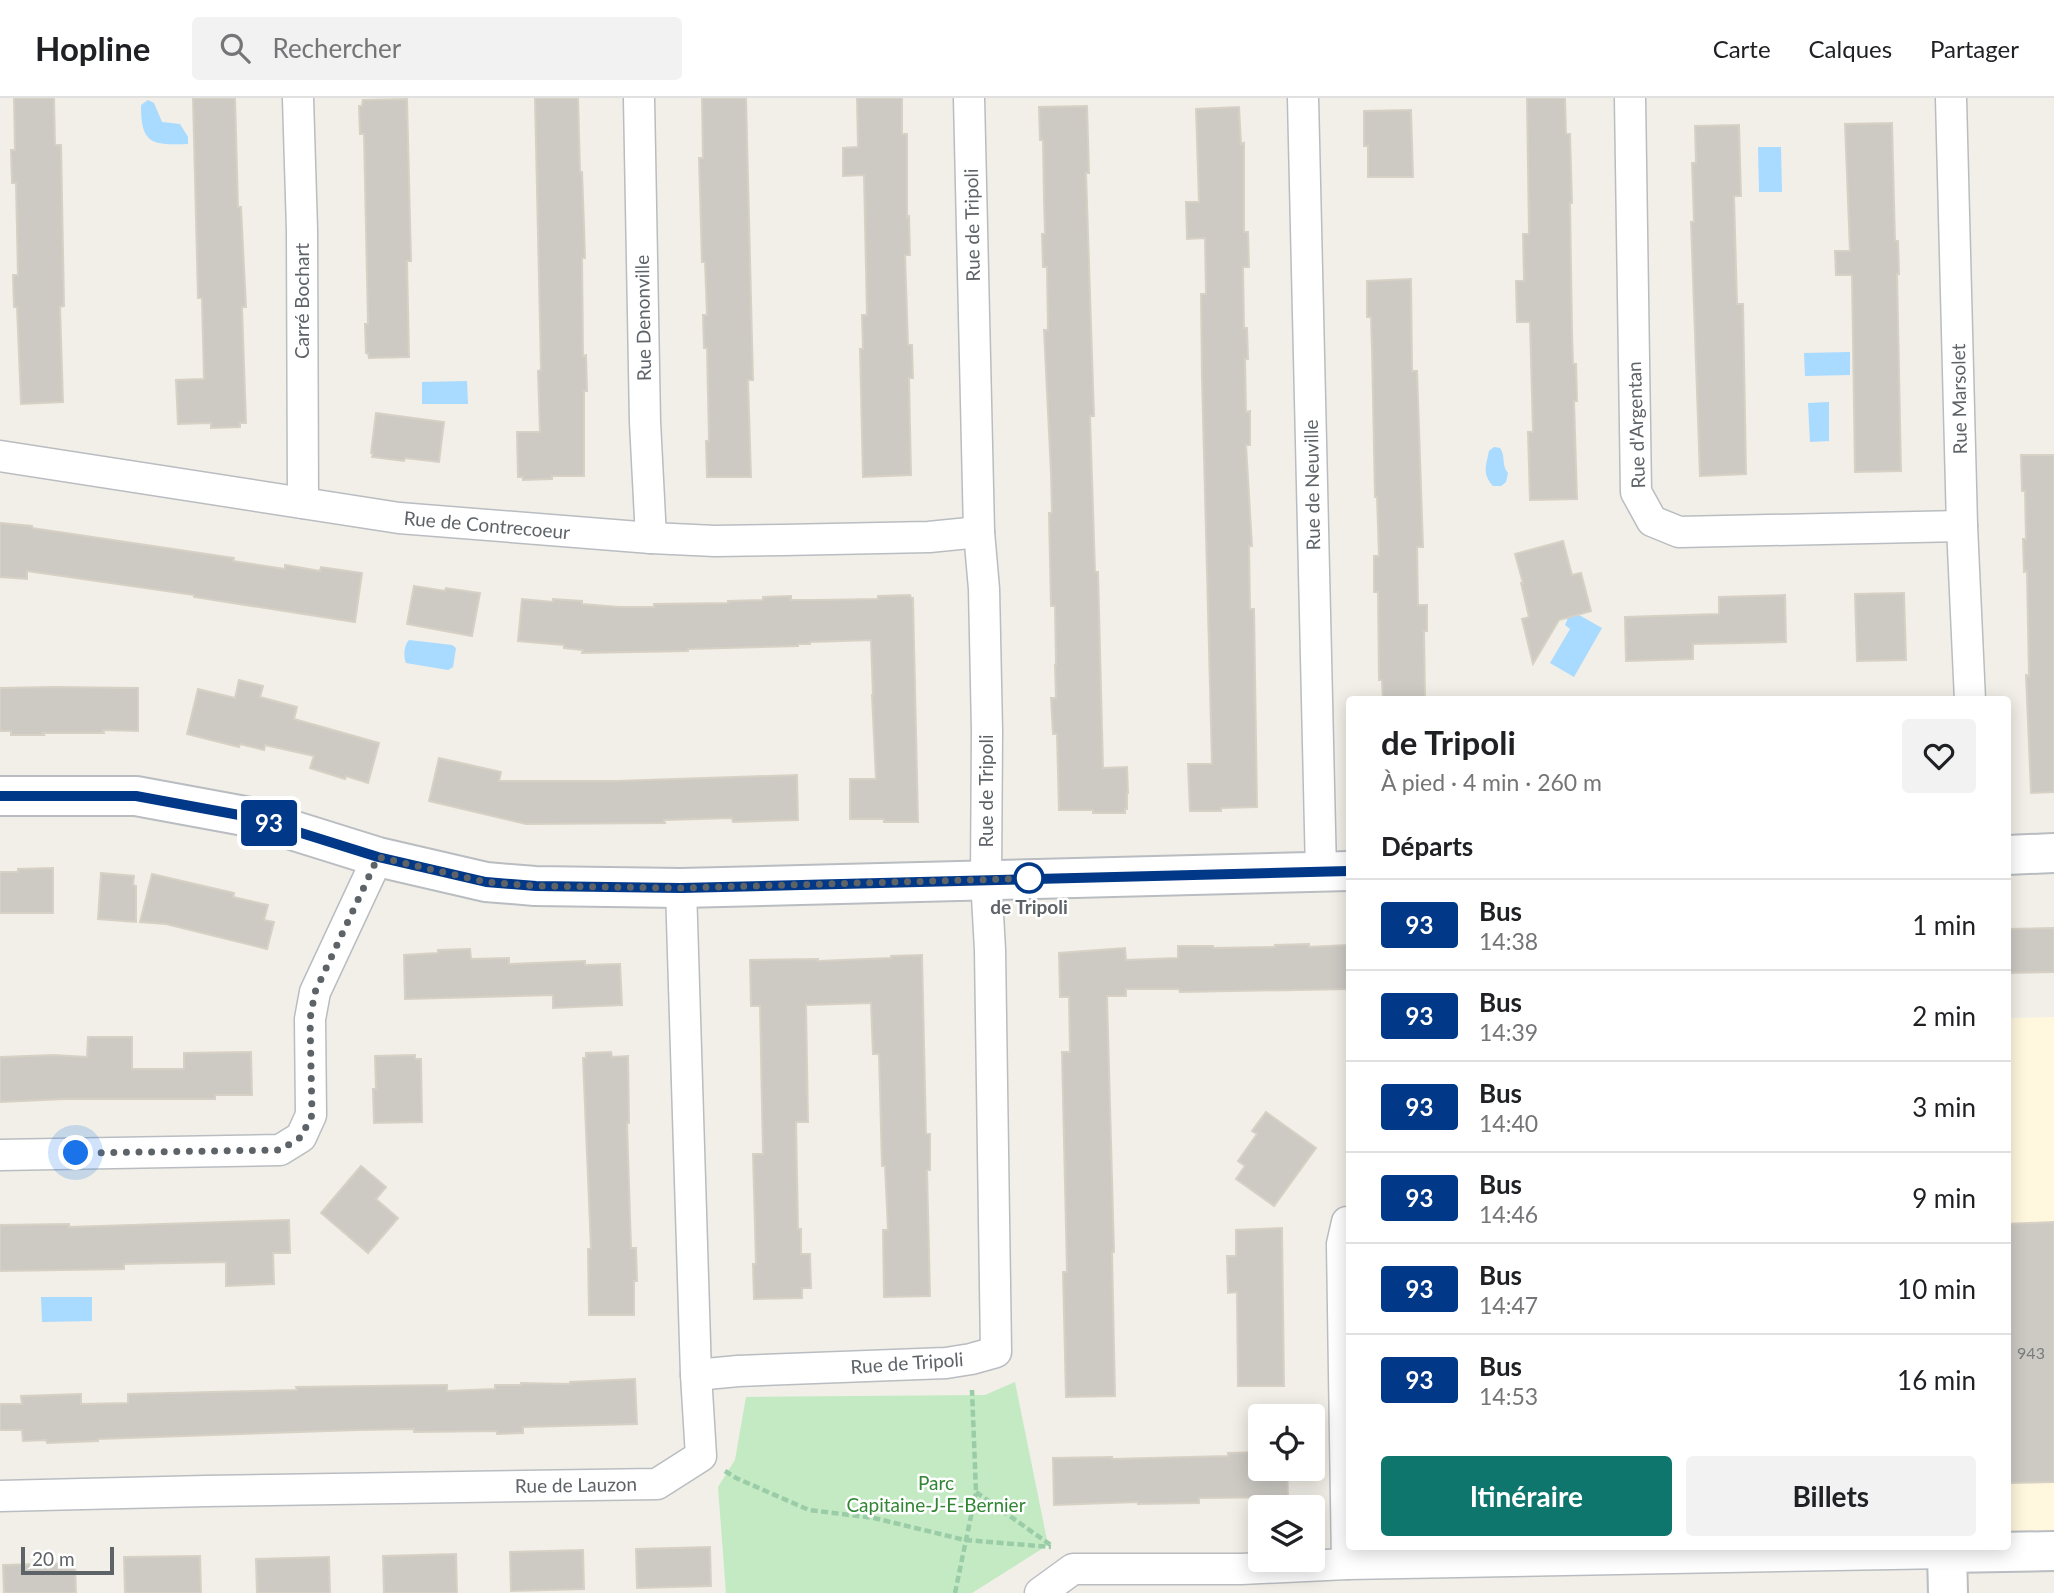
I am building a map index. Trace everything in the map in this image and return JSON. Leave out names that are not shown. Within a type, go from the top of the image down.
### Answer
[{"type":"street","name":"Carré Bochart","points":[[298,98],[302,230],[303,503]]},
{"type":"street","name":"Rue Denonville","points":[[639,98],[645,422],[651,538]]},
{"type":"street","name":"Rue de Tripoli","points":[[696,1375],[946,1363],[996,1352],[990,950],[986,879],[984,589],[979,532],[969,98]]},
{"type":"street","name":"Rue de Neuville","points":[[1303,98],[1335,872]]},
{"type":"street","name":"Rue d'Argentan","points":[[1630,98],[1636,492],[1651,521],[1679,532],[1962,526]]},
{"type":"street","name":"Rue Marsolet","points":[[1951,98],[1962,526],[1970,696]]},
{"type":"street","name":"Rue de Contrecoeur","points":[[0,456],[399,518],[651,538],[715,541],[796,540],[929,537],[979,532]]},
{"type":"street","points":[[0,796],[136,796],[250,817],[378,857],[486,882],[536,886],[681,888],[1335,872]]},
{"type":"street","points":[[2011,855],[2054,853]]},
{"type":"street","points":[[0,1155],[280,1150],[301,1137],[312,1115],[310,1019],[315,992],[378,857]]},
{"type":"street","points":[[681,888],[696,1375],[701,1456]]},
{"type":"street","points":[[1346,1227],[1342,1244],[1346,1500]]},
{"type":"street","name":"Rue de Lauzon","points":[[0,1496],[657,1484],[701,1456]]},
{"type":"street","points":[[1347,1550],[1347,1564]]},
{"type":"street","points":[[1947,1550],[1948,1593]]},
{"type":"street","points":[[1040,1593],[1073,1569],[1241,1569],[1347,1564],[1947,1550],[2054,1551]]},
{"type":"path","points":[[955,1593],[976,1492],[971,1359]]},
{"type":"path","points":[[701,1456],[736,1478],[809,1510],[874,1518],[965,1540],[1055,1548],[976,1492]]},
{"type":"shaded area","points":[[2054,1017],[2054,1552],[2011,1547],[2011,1018]]},
{"type":"green space","name":"Parc Capitaine-J-E-Bernier","points":[[1015,1382],[1048,1545],[972,1593],[726,1593],[718,1487],[735,1460],[746,1397],[985,1395]]},
{"type":"water","points":[[148,100],[154,103],[162,122],[180,124],[188,137],[188,144],[157,143],[146,135],[141,105]]},
{"type":"water","points":[[1758,147],[1781,147],[1782,192],[1759,192]]},
{"type":"water","points":[[1850,352],[1850,375],[1805,376],[1804,353]]},
{"type":"water","points":[[467,381],[468,404],[422,404],[422,382]]},
{"type":"water","points":[[1829,402],[1829,441],[1810,442],[1808,403]]},
{"type":"water","points":[[1494,447],[1502,451],[1508,473],[1506,482],[1501,486],[1493,486],[1486,474],[1489,451]]},
{"type":"water","points":[[1579,615],[1602,628],[1574,677],[1550,663],[1570,629],[1565,625],[1568,618]]},
{"type":"water","points":[[409,640],[452,645],[456,648],[453,667],[448,670],[406,663],[405,651]]},
{"type":"water","points":[[41,1297],[92,1297],[92,1321],[42,1322]]},
{"type":"building","points":[[14,98],[54,98],[55,145],[61,145],[64,306],[60,307],[63,402],[21,404],[13,275],[18,275],[16,183],[12,183],[11,150],[15,150]]},
{"type":"building","points":[[193,98],[235,98],[238,207],[241,207],[246,307],[242,307],[246,423],[240,423],[240,427],[211,428],[211,423],[178,424],[176,380],[204,379],[202,298],[198,298]]},
{"type":"building","points":[[535,98],[578,98],[585,258],[582,258],[583,356],[586,355],[587,391],[584,391],[584,476],[523,480],[523,477],[518,477],[517,432],[540,432]]},
{"type":"building","points":[[702,98],[746,98],[753,380],[748,380],[751,477],[707,477],[707,348],[704,348],[703,315],[707,315],[705,262],[702,262],[699,158],[703,158]]},
{"type":"building","points":[[857,98],[902,98],[902,134],[907,134],[910,255],[905,255],[908,345],[912,345],[913,378],[909,378],[911,475],[863,477],[860,349],[863,349],[862,315],[867,315],[864,175],[843,176],[843,148],[858,147]]},
{"type":"building","points":[[1527,98],[1565,98],[1566,134],[1570,134],[1577,499],[1530,500],[1528,432],[1533,432],[1530,322],[1517,322],[1516,281],[1524,281],[1523,234],[1529,234]]},
{"type":"building","points":[[407,99],[411,261],[407,261],[409,357],[369,358],[366,353],[365,324],[368,324],[364,134],[360,134],[359,106],[362,106],[363,100]]},
{"type":"building","points":[[1087,106],[1089,173],[1086,173],[1094,416],[1090,416],[1095,572],[1098,572],[1103,768],[1127,767],[1128,793],[1125,813],[1059,810],[1057,734],[1053,734],[1051,698],[1056,698],[1055,606],[1051,606],[1051,473],[1044,330],[1048,330],[1047,267],[1043,267],[1043,140],[1040,140],[1039,107]]},
{"type":"building","points":[[1239,107],[1241,144],[1244,143],[1244,232],[1248,232],[1249,267],[1243,267],[1244,328],[1247,328],[1248,359],[1245,359],[1246,412],[1250,411],[1250,445],[1246,445],[1252,546],[1249,546],[1250,609],[1254,609],[1257,807],[1190,811],[1188,764],[1212,764],[1202,378],[1201,294],[1206,294],[1205,238],[1187,239],[1186,202],[1199,202],[1196,109]]},
{"type":"building","points":[[1411,110],[1413,177],[1368,177],[1368,146],[1364,146],[1364,111]]},
{"type":"building","points":[[1892,123],[1895,241],[1898,241],[1899,274],[1901,471],[1855,472],[1852,275],[1836,275],[1835,251],[1850,251],[1845,124]]},
{"type":"building","points":[[1739,125],[1741,196],[1734,196],[1737,304],[1743,304],[1746,474],[1700,476],[1691,222],[1694,222],[1692,163],[1696,163],[1695,126]]},
{"type":"building","points":[[1411,279],[1412,371],[1417,371],[1423,547],[1417,547],[1418,605],[1427,605],[1427,631],[1424,631],[1425,696],[1383,696],[1382,680],[1379,680],[1378,592],[1374,592],[1374,556],[1379,556],[1371,317],[1367,317],[1367,281]]},
{"type":"building","points":[[376,413],[444,422],[439,462],[372,457]]},
{"type":"building","points":[[2021,455],[2054,455],[2054,792],[2031,793],[2026,675],[2029,676],[2027,571],[2024,572],[2023,539],[2026,539],[2025,491],[2022,491]]},
{"type":"building","points":[[0,523],[234,558],[233,561],[285,569],[285,565],[320,571],[321,567],[362,573],[355,622],[27,571],[27,579],[0,577]]},
{"type":"building","points":[[1563,541],[1572,575],[1581,573],[1591,611],[1559,620],[1533,664],[1522,619],[1529,617],[1515,554]]},
{"type":"building","points":[[414,586],[480,593],[472,636],[407,624]]},
{"type":"building","points":[[1904,593],[1906,660],[1857,661],[1855,594]]},
{"type":"building","points":[[910,595],[913,598],[918,822],[850,819],[850,779],[876,779],[871,640],[688,651],[582,653],[583,650],[564,648],[564,645],[518,641],[522,599],[582,601],[582,604],[619,607],[654,607],[654,604],[763,600],[763,597],[791,596],[791,600],[819,600],[878,599],[878,596]]},
{"type":"building","points":[[1785,595],[1786,642],[1693,644],[1693,659],[1626,661],[1625,617],[1719,614],[1719,597]]},
{"type":"building","points":[[239,680],[263,686],[260,697],[297,707],[294,719],[379,743],[368,783],[310,768],[314,756],[265,745],[264,750],[240,744],[239,747],[187,734],[198,689],[235,698]]},
{"type":"building","points":[[0,688],[138,688],[138,731],[103,730],[104,733],[11,735],[11,731],[0,731]]},
{"type":"building","points":[[439,758],[501,772],[499,781],[617,781],[797,775],[798,820],[733,822],[732,818],[664,820],[665,823],[526,824],[429,801]]},
{"type":"building","points":[[53,868],[53,913],[0,913],[0,872]]},
{"type":"building","points":[[101,873],[134,876],[136,922],[98,919]]},
{"type":"building","points":[[152,874],[234,893],[233,897],[268,905],[264,920],[274,922],[267,949],[166,924],[140,922]]},
{"type":"building","points":[[2054,928],[2054,972],[2011,973],[2011,929]]},
{"type":"building","points":[[1346,945],[1346,989],[1180,992],[1179,989],[1126,989],[1126,996],[1107,996],[1115,1396],[1066,1397],[1063,1272],[1067,1272],[1062,1052],[1070,1052],[1069,997],[1060,997],[1059,953],[1125,948],[1126,960],[1178,958],[1178,946],[1213,948]]},
{"type":"building","points":[[470,949],[471,959],[509,958],[509,964],[585,961],[585,965],[620,964],[622,1005],[553,1008],[553,995],[405,999],[404,955]]},
{"type":"building","points":[[922,955],[926,1134],[930,1134],[930,1170],[927,1170],[930,1296],[884,1297],[883,1230],[888,1230],[885,1166],[882,1166],[879,1054],[873,1054],[871,1003],[806,1005],[808,1122],[796,1122],[798,1229],[801,1229],[801,1254],[810,1254],[811,1288],[802,1288],[802,1298],[754,1299],[753,1264],[756,1264],[753,1154],[763,1154],[760,1006],[751,1006],[750,960],[818,961]]},
{"type":"building","points":[[88,1037],[132,1037],[132,1069],[184,1069],[184,1053],[251,1052],[252,1095],[215,1095],[215,1099],[0,1102],[0,1057],[87,1057]]},
{"type":"building","points":[[611,1052],[612,1057],[628,1056],[631,1248],[636,1248],[637,1281],[634,1281],[634,1315],[589,1315],[588,1249],[591,1249],[583,1058],[586,1058],[586,1053]]},
{"type":"building","points":[[415,1055],[415,1059],[421,1059],[422,1122],[374,1123],[375,1056]]},
{"type":"building","points":[[1266,1112],[1316,1148],[1274,1206],[1236,1179],[1245,1166],[1238,1161],[1257,1134],[1252,1131]]},
{"type":"building","points":[[361,1166],[386,1187],[376,1199],[398,1218],[368,1253],[321,1213]]},
{"type":"building","points":[[289,1220],[290,1253],[273,1253],[274,1284],[226,1286],[226,1262],[124,1264],[124,1269],[0,1271],[0,1225],[69,1224],[69,1227]]},
{"type":"building","points":[[2054,1222],[2054,1482],[2011,1483],[2011,1224]]},
{"type":"building","points":[[1282,1228],[1284,1386],[1238,1386],[1237,1292],[1228,1293],[1227,1256],[1236,1256],[1236,1230]]},
{"type":"building","points":[[635,1379],[637,1424],[523,1427],[523,1433],[497,1434],[497,1431],[358,1430],[47,1443],[46,1440],[23,1441],[22,1430],[0,1430],[0,1404],[22,1404],[21,1396],[81,1394],[81,1404],[128,1403],[128,1394],[297,1390],[296,1387],[447,1385],[447,1391],[495,1389],[495,1385],[521,1383],[570,1384]]},
{"type":"building","points":[[1248,1452],[1248,1481],[1287,1481],[1288,1495],[1199,1498],[1199,1503],[1054,1505],[1053,1458],[1228,1456],[1228,1453]]},
{"type":"building","points":[[710,1547],[711,1586],[637,1588],[636,1549]]},
{"type":"building","points":[[583,1550],[584,1589],[511,1591],[510,1552]]},
{"type":"building","points":[[456,1554],[457,1593],[384,1593],[383,1556]]},
{"type":"building","points":[[200,1556],[201,1593],[125,1593],[124,1557]]},
{"type":"building","points":[[329,1557],[330,1593],[257,1593],[256,1559]]},
{"type":"building","points":[[75,1563],[76,1593],[4,1593],[3,1565]]},
{"type":"bus line","name":"93","points":[[0,796],[136,796],[250,817],[378,857],[486,882],[536,886],[681,888],[1346,871]]},
{"type":"place","name":"de Tripoli","points":[[1029,878]]},
{"type":"route","points":[[76,1153],[280,1150],[301,1137],[312,1115],[310,1019],[315,992],[378,857],[486,882],[536,886],[681,888],[1042,878],[1029,878]]}]
